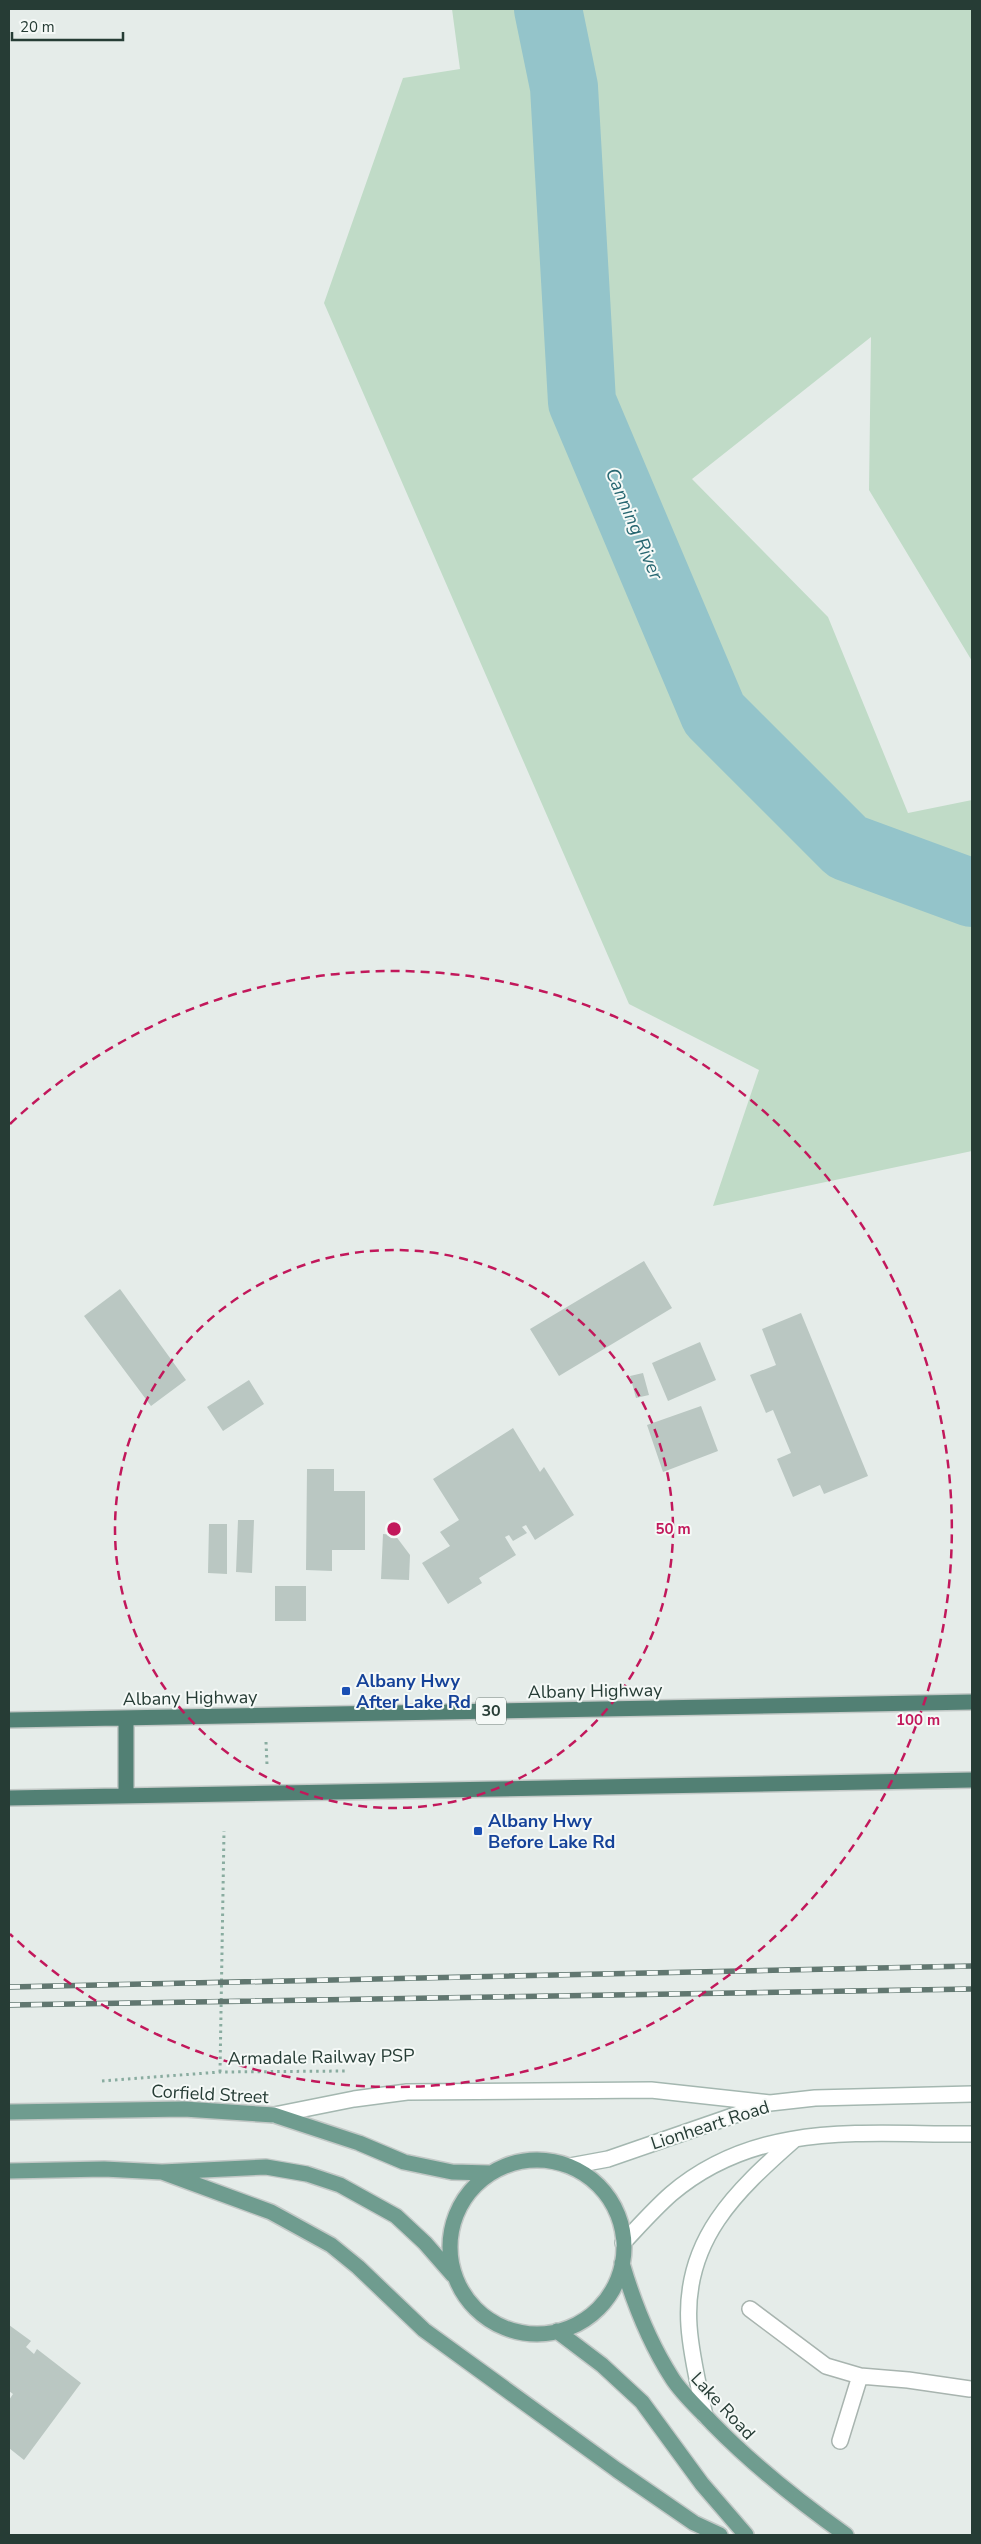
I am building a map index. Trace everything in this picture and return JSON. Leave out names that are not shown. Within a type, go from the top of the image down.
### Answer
[{"type":"highway","name":"Albany Highway","points":[[9,1720],[972,1702]]},
{"type":"highway","points":[[126,1718],[126,1796]]},
{"type":"highway","points":[[9,1798],[972,1780]]},
{"type":"main road","points":[[274,2115],[354,2099],[407,2092],[651,2090],[770,2103]]},
{"type":"main road","name":"Lionheart Road","points":[[570,2166],[608,2159],[770,2103],[814,2098],[972,2094]]},
{"type":"main road","name":"Corfield Street","points":[[9,2112],[184,2109],[274,2115],[359,2143],[404,2162],[452,2172],[490,2173]]},
{"type":"main road","name":"Lionheart Road","points":[[623,2243],[672,2193],[709,2168],[752,2148],[798,2137],[858,2133],[972,2134]]},
{"type":"main road","points":[[705,2416],[689,2326],[689,2289],[699,2254],[712,2228],[748,2180],[798,2137]]},
{"type":"main road","points":[[9,2171],[104,2169],[162,2172],[266,2168],[307,2174],[340,2184],[396,2216],[425,2243],[454,2276],[466,2298],[484,2317],[515,2330],[532,2334],[557,2332],[580,2322],[600,2307],[614,2287],[622,2263],[623,2243],[619,2218],[608,2196],[591,2179],[570,2166],[543,2159],[516,2162],[490,2173],[472,2188],[460,2206],[452,2228],[450,2250],[454,2276]]},
{"type":"main road","points":[[162,2172],[271,2212],[330,2245],[358,2266],[424,2330],[617,2470],[694,2522],[720,2535]]},
{"type":"main road","name":"Lake Road","points":[[622,2263],[633,2300],[651,2341],[673,2380],[748,2460],[793,2497],[846,2535]]},
{"type":"main road","points":[[750,2309],[826,2366],[860,2376],[908,2380],[970,2389]]},
{"type":"main road","points":[[557,2332],[602,2365],[642,2402],[702,2484],[746,2535]]},
{"type":"main road","points":[[840,2441],[860,2376]]},
{"type":"path","points":[[266,1736],[266,1766]]},
{"type":"path","points":[[220,2072],[224,1831]]},
{"type":"path","name":"Armadale Railway PSP","points":[[95,2081],[220,2072],[355,2071]]},
{"type":"green space","points":[[452,9],[972,9],[972,661],[869,490],[871,337],[692,479],[828,617],[908,813],[972,800],[972,1151],[713,1206],[759,1070],[629,1004],[324,303],[403,78],[460,69]]},
{"type":"building","points":[[644,1261],[672,1308],[559,1376],[530,1329]]},
{"type":"building","points":[[120,1289],[186,1380],[151,1406],[84,1316]]},
{"type":"building","points":[[801,1313],[868,1476],[824,1494],[820,1485],[793,1497],[777,1459],[791,1453],[773,1410],[766,1413],[750,1375],[776,1365],[762,1329]]},
{"type":"building","points":[[700,1342],[716,1380],[668,1401],[652,1363]]},
{"type":"building","points":[[643,1373],[649,1395],[636,1398],[630,1376]]},
{"type":"building","points":[[249,1380],[264,1404],[223,1431],[207,1407]]},
{"type":"building","points":[[701,1406],[718,1451],[663,1472],[647,1425]]},
{"type":"building","points":[[513,1428],[540,1472],[544,1467],[574,1515],[535,1540],[526,1525],[522,1527],[527,1533],[513,1541],[509,1535],[505,1537],[516,1555],[479,1578],[482,1583],[448,1604],[422,1563],[450,1546],[440,1532],[459,1520],[433,1479]]},
{"type":"building","points":[[307,1469],[334,1469],[334,1491],[365,1491],[365,1550],[332,1550],[332,1571],[306,1570]]},
{"type":"building","points":[[238,1520],[254,1520],[252,1573],[236,1572]]},
{"type":"building","points":[[209,1524],[227,1524],[227,1574],[208,1573]]},
{"type":"building","points":[[383,1534],[395,1535],[410,1555],[409,1580],[381,1579]]},
{"type":"building","points":[[275,1586],[306,1586],[306,1621],[275,1621]]},
{"type":"building","points":[[9,2325],[31,2341],[26,2347],[34,2354],[37,2349],[81,2383],[24,2460],[9,2448],[9,2400],[13,2394],[9,2391]]},
{"type":"waterway","name":"Canning River","points":[[548,9],[564,87],[582,402],[714,714],[847,847],[972,893]]},
{"type":"railway","points":[[9,1987],[972,1966]]},
{"type":"railway","points":[[9,2005],[972,1989]]},
{"type":"place","name":"Albany Hwy After Lake Rd","points":[[346,1691]]},
{"type":"place","name":"Albany Hwy Before Lake Rd","points":[[478,1831]]}]
